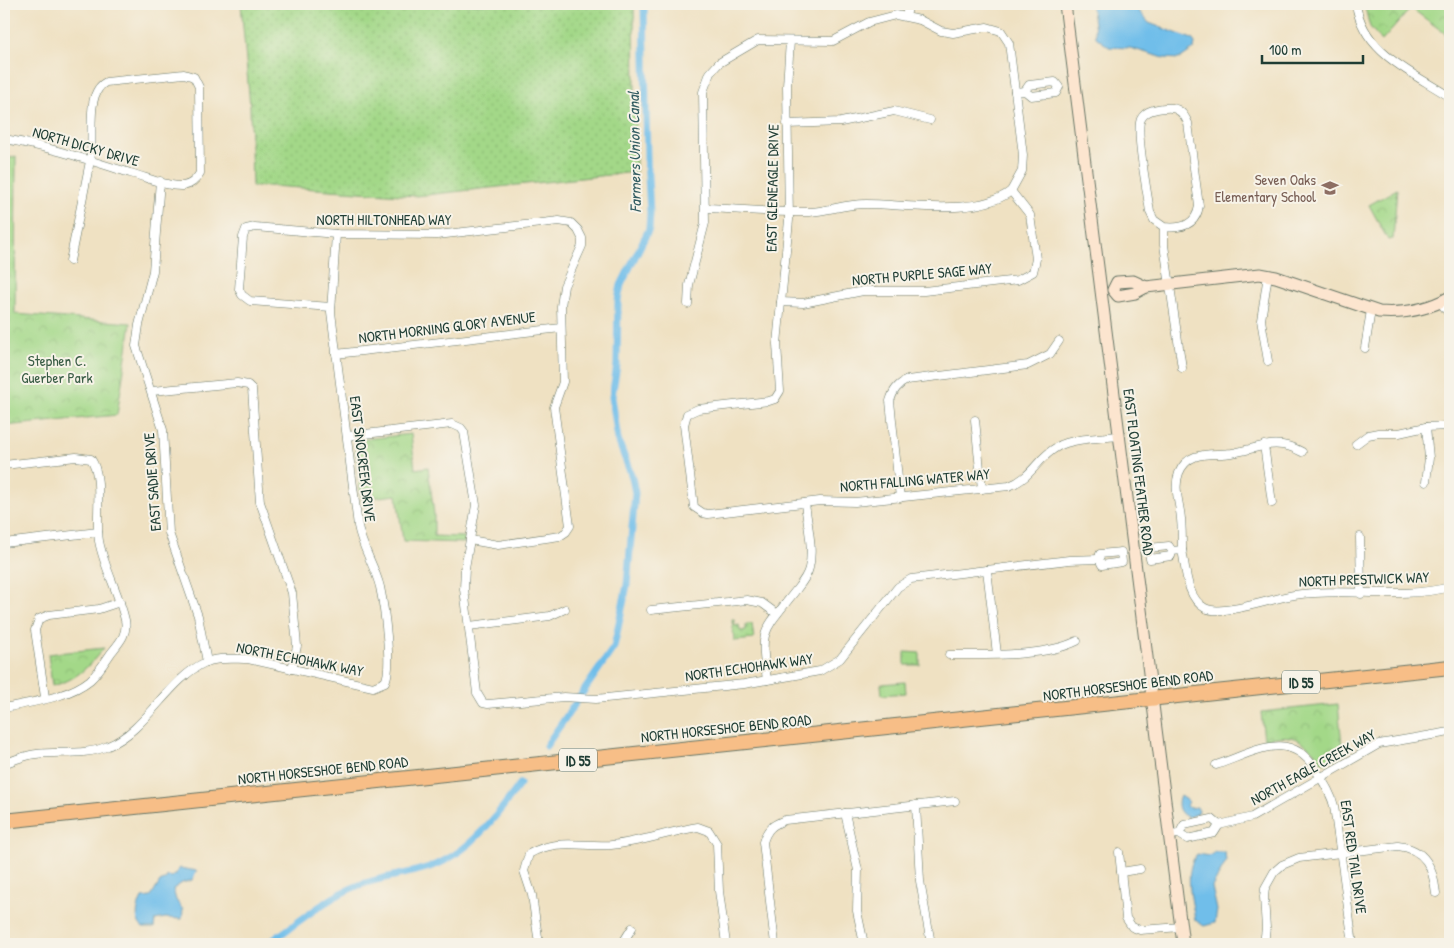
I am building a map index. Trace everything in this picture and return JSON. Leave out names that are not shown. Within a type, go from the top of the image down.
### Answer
[{"type":"highway","name":"NORTH HORSESHOE BEND ROAD","points":[[4,821],[1152,700],[1165,696],[1450,666]]},
{"type":"main road","name":"EAST FLOATING FEATHER ROAD","points":[[1065,4],[1119,436],[1129,556],[1174,834],[1183,944]]},
{"type":"main road","points":[[1101,292],[1114,290],[1118,296],[1135,293],[1146,287],[1252,274],[1268,274],[1372,310],[1403,312],[1445,300]]},
{"type":"street","points":[[906,16],[908,4]]},
{"type":"street","points":[[1356,4],[1361,26],[1374,45],[1450,97]]},
{"type":"street","points":[[688,304],[689,285],[703,238],[706,208],[704,92],[710,73],[719,62],[758,40],[833,40],[878,18],[887,16],[906,16],[952,33],[987,27],[995,28],[1006,35],[1009,43],[1023,163],[1020,178],[1011,191],[990,202],[934,208],[864,204],[818,211],[789,212],[706,208]]},
{"type":"street","name":"EAST GLENEAGLE DRIVE","points":[[698,511],[692,501],[684,425],[687,414],[698,408],[769,401],[778,396],[780,386],[777,344],[789,212],[787,124],[790,41]]},
{"type":"street","name":"NORTH DICKY DRIVE","points":[[4,138],[160,181],[180,186],[188,185],[200,172],[199,87],[194,77],[184,74],[106,82],[97,86],[93,96],[93,150],[90,161]]},
{"type":"street","points":[[1015,92],[1025,91],[1031,96],[1056,93],[1059,87],[1075,85]]},
{"type":"street","points":[[1154,109],[1177,109],[1184,115],[1188,123],[1199,206],[1198,215],[1186,226],[1164,227],[1154,220],[1150,212],[1139,127],[1145,114],[1154,109]]},
{"type":"street","points":[[787,124],[841,122],[894,111],[930,120]]},
{"type":"street","points":[[70,261],[90,161]]},
{"type":"street","name":"EAST SADIE DRIVE","points":[[160,181],[154,271],[139,325],[136,346],[163,430],[169,533],[198,616],[207,662]]},
{"type":"street","name":"NORTH PURPLE SAGE WAY","points":[[781,302],[811,302],[871,290],[924,291],[1018,280],[1033,272],[1036,259],[1030,215],[1011,191]]},
{"type":"street","name":"NORTH HILTONHEAD WAY","points":[[331,307],[250,301],[242,295],[239,289],[242,237],[246,229],[255,227],[336,234],[437,235],[559,221],[571,223],[578,230],[582,246],[564,286],[561,306],[561,328]]},
{"type":"street","points":[[1164,227],[1164,245],[1182,368]]},
{"type":"street","name":"EAST SNOCREEK DRIVE","points":[[336,234],[331,307],[336,354],[361,542],[380,586],[389,667],[385,682]]},
{"type":"street","points":[[1268,274],[1261,320],[1268,361]]},
{"type":"street","points":[[1445,300],[1450,315]]},
{"type":"street","points":[[1365,348],[1372,310]]},
{"type":"street","points":[[470,540],[498,545],[560,536],[566,532],[570,520],[554,415],[554,407],[563,382],[561,328]]},
{"type":"street","name":"NORTH MORNING GLORY AVENUE","points":[[336,354],[561,328]]},
{"type":"street","points":[[900,498],[890,401],[895,388],[907,380],[1035,364],[1050,354],[1059,341]]},
{"type":"street","points":[[152,391],[237,382],[248,385],[254,393],[260,502],[292,593],[297,646],[292,669]]},
{"type":"street","points":[[974,420],[982,489]]},
{"type":"street","points":[[347,436],[452,424],[461,428],[467,437],[476,505],[464,577],[469,626],[550,616],[565,609]]},
{"type":"street","points":[[1356,444],[1368,435],[1399,433],[1426,427],[1450,426]]},
{"type":"street","points":[[1426,427],[1429,458],[1426,482]]},
{"type":"street","name":"NORTH FALLING WATER WAY","points":[[698,511],[708,514],[805,503],[855,502],[982,489],[1019,482],[1031,473],[1047,453],[1059,445],[1119,436]]},
{"type":"street","name":"NORTH PRESTWICK WAY","points":[[1302,452],[1289,444],[1264,445],[1232,453],[1198,454],[1187,461],[1179,473],[1176,487],[1181,518],[1182,550],[1189,590],[1196,601],[1217,612],[1299,594],[1420,592],[1450,587]]},
{"type":"street","points":[[1264,445],[1272,503]]},
{"type":"street","points":[[4,465],[76,456],[91,459],[97,474],[98,532],[101,550],[126,622],[123,639],[91,679],[74,690],[4,708]]},
{"type":"street","points":[[767,680],[763,637],[777,614],[803,582],[810,568],[805,503]]},
{"type":"street","points":[[4,543],[98,532]]},
{"type":"street","points":[[1360,538],[1361,594]]},
{"type":"street","points":[[1129,556],[1148,554],[1148,548],[1169,546],[1172,551],[1182,550]]},
{"type":"street","name":"NORTH ECHOHAWK WAY","points":[[469,626],[477,694],[483,703],[493,705],[573,697],[596,699],[767,680],[820,672],[834,665],[904,583],[918,578],[1069,560],[1099,559],[1100,554],[1121,552],[1129,556]]},
{"type":"street","points":[[987,570],[996,654]]},
{"type":"street","points":[[651,610],[747,600],[762,603],[777,614]]},
{"type":"street","points":[[45,697],[36,630],[39,619],[49,615],[99,609],[120,602]]},
{"type":"street","points":[[949,655],[996,654],[1061,648],[1077,641]]},
{"type":"street","name":"NORTH ECHOHAWK WAY","points":[[4,764],[36,754],[90,751],[108,746],[138,725],[184,679],[207,662],[228,658],[248,659],[373,687],[385,682]]},
{"type":"street","name":"NORTH EAGLE CREEK WAY","points":[[1219,825],[1212,819],[1184,825],[1174,834],[1187,839],[1214,833],[1219,825],[1252,817],[1379,744],[1450,732]]},
{"type":"street","name":"EAST RED TAIL DRIVE","points":[[1216,765],[1282,745],[1291,746],[1306,755],[1332,796],[1354,944]]},
{"type":"street","points":[[775,944],[763,842],[769,828],[784,820],[955,801]]},
{"type":"street","points":[[916,805],[920,881],[931,944]]},
{"type":"street","points":[[846,813],[858,870],[857,910],[864,944]]},
{"type":"street","points":[[540,944],[532,895],[524,871],[529,854],[540,848],[562,843],[610,845],[638,841],[698,827],[709,831],[717,844],[719,900],[726,944]]},
{"type":"street","points":[[1264,944],[1266,928],[1264,897],[1269,879],[1282,865],[1299,858],[1398,846],[1408,847],[1422,854],[1431,866],[1436,893]]},
{"type":"street","points":[[1119,852],[1126,918],[1132,927],[1140,930],[1181,927]]},
{"type":"street","points":[[1121,872],[1140,869]]},
{"type":"street","points":[[622,944],[632,928]]},
{"type":"green space","points":[[241,4],[634,4],[636,172],[416,196],[272,186],[252,187],[250,106]]},
{"type":"green space","points":[[1364,4],[1450,4],[1450,37],[1411,8],[1382,41],[1370,27]]},
{"type":"green space","name":"Stephen C. Guerber Park","points":[[16,156],[15,314],[131,323],[117,415],[4,426],[4,160]]},
{"type":"green space","points":[[1397,189],[1393,239],[1388,240],[1369,205]]},
{"type":"green space","points":[[411,434],[415,469],[428,467],[434,514],[434,536],[465,537],[464,543],[403,541],[397,495],[361,499],[356,440]]},
{"type":"green space","points":[[732,620],[734,620],[735,626],[739,625],[740,631],[746,630],[746,624],[752,624],[754,639],[734,641]]},
{"type":"green space","points":[[104,648],[81,672],[68,680],[52,686],[48,654]]},
{"type":"green space","points":[[905,652],[920,653],[920,665],[905,665]]},
{"type":"green space","points":[[905,682],[906,693],[882,695],[881,684]]},
{"type":"green space","points":[[1338,704],[1343,755],[1328,763],[1322,762],[1310,748],[1298,739],[1274,737],[1264,740],[1261,712]]},
{"type":"water","points":[[1091,4],[1133,4],[1149,23],[1192,39],[1195,43],[1194,49],[1179,59],[1164,58],[1130,48],[1109,47],[1096,37]]},
{"type":"water","points":[[1180,796],[1189,802],[1186,806],[1190,808],[1197,807],[1199,811],[1197,814],[1188,817],[1182,814],[1178,805]]},
{"type":"water","points":[[1215,852],[1225,852],[1226,862],[1212,887],[1217,910],[1215,923],[1204,926],[1195,920],[1189,877],[1190,869],[1197,854],[1209,856]]},
{"type":"water","points":[[180,868],[197,871],[192,880],[182,883],[173,889],[176,900],[183,910],[182,919],[165,918],[155,920],[154,928],[143,928],[137,918],[142,898],[151,897],[160,882],[166,879],[167,876],[172,877]]},
{"type":"waterway","name":"Farmers Union Canal","points":[[546,746],[614,647],[627,585],[635,493],[632,477],[618,440],[612,397],[617,365],[618,300],[621,285],[649,229],[644,4]]},
{"type":"waterway","name":"Farmers Union Canal","points":[[267,944],[345,891],[367,883],[435,865],[448,859],[483,830],[520,784]]},
{"type":"place","name":"Seven Oaks Elementary School","points":[[1330,188]]}]
